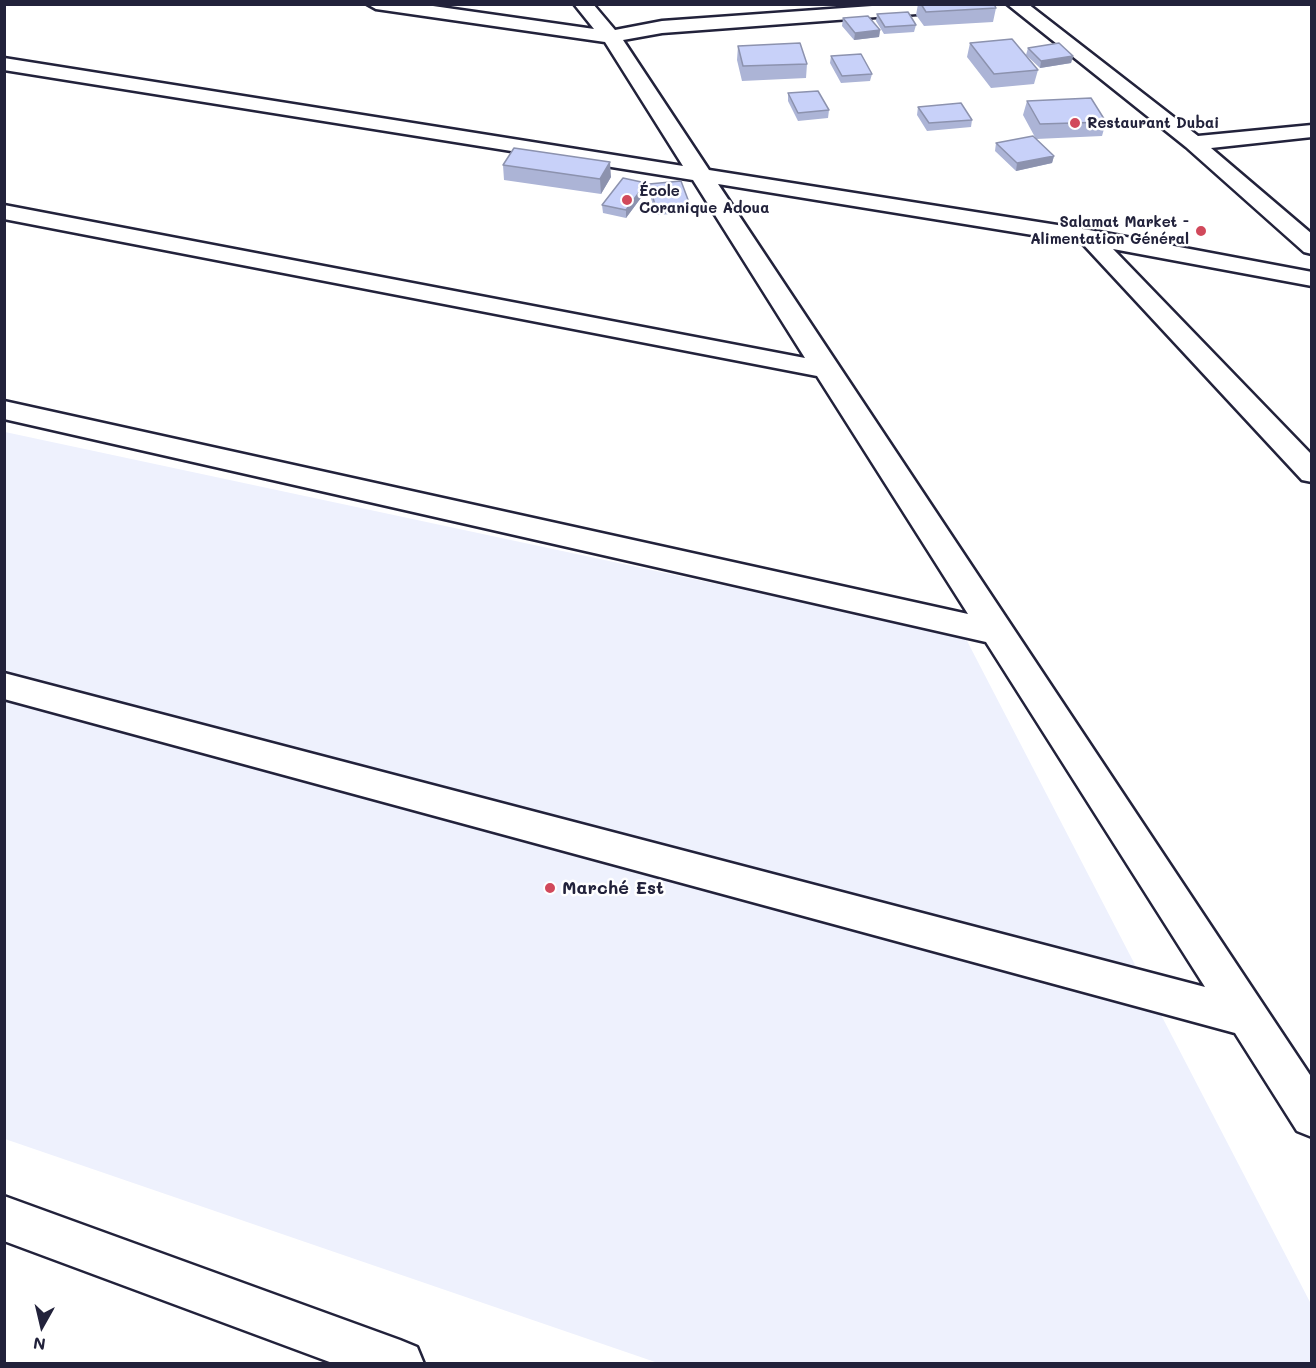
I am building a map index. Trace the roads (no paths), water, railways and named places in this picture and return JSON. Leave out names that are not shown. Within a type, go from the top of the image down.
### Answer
[{"type":"street","points":[[376,4],[611,37],[662,27],[984,4]]},
{"type":"street","points":[[583,4],[611,37],[1311,1116]]},
{"type":"street","points":[[1016,4],[1193,143],[1311,247]]},
{"type":"street","points":[[4,64],[1089,237],[1311,279]]},
{"type":"street","points":[[1193,143],[1311,131]]},
{"type":"street","points":[[4,212],[827,370]]},
{"type":"street","points":[[1089,237],[1311,473]]},
{"type":"street","points":[[4,410],[996,632]]},
{"type":"street","points":[[4,686],[1247,1017]]},
{"type":"street","points":[[4,1218],[400,1364]]},
{"type":"place","name":"Restaurant Dubai","points":[[1075,123]]},
{"type":"place","name":"École Coranique Adoua","points":[[627,200]]},
{"type":"place","name":"Salamat Market - Alimentation Général","points":[[1201,231]]},
{"type":"place","name":"Marché Est","points":[[550,888]]}]
